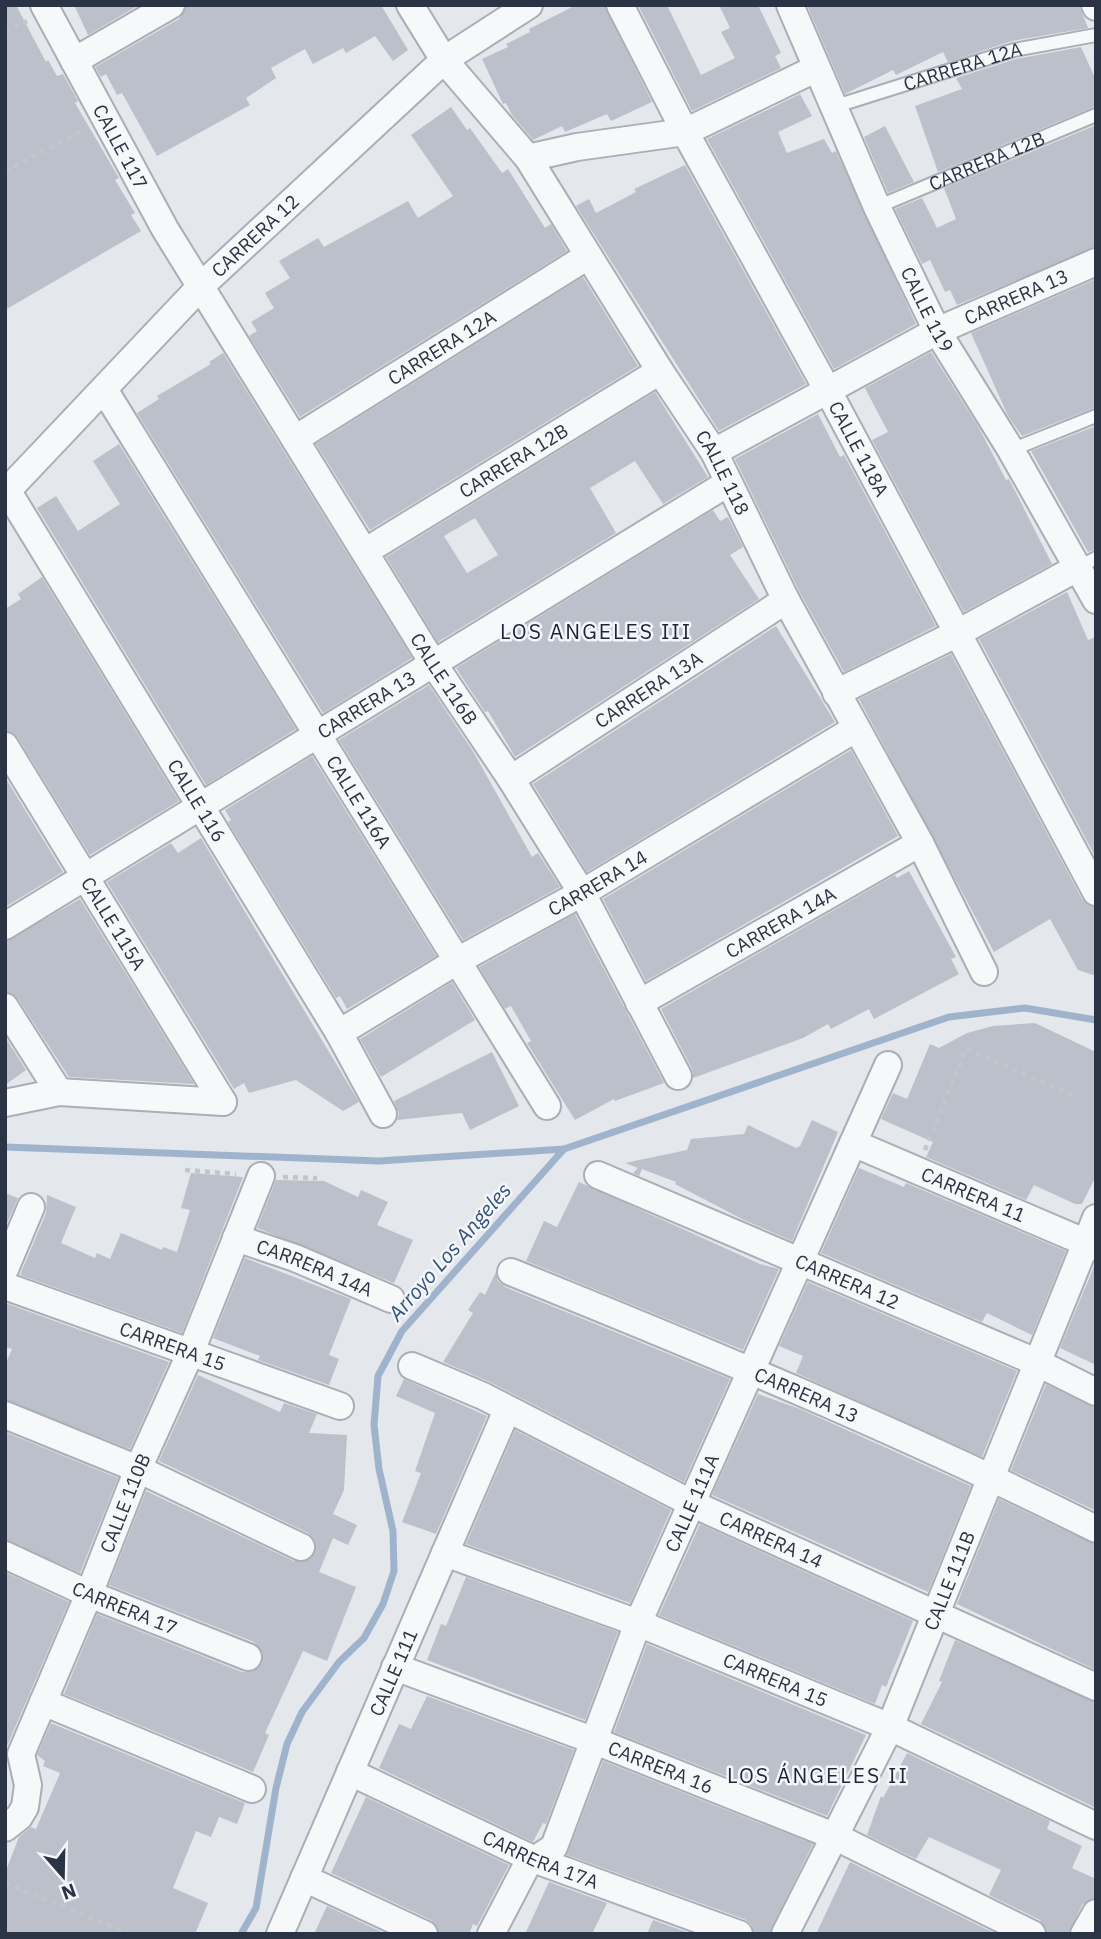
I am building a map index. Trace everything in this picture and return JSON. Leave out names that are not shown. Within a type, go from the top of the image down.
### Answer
[{"type":"street","name":"CALLE 117","points":[[44,5],[165,229],[202,285]]},
{"type":"street","points":[[74,61],[171,5]]},
{"type":"street","name":"CALLE 118","points":[[410,5],[444,60],[528,158],[660,371],[714,452],[786,600],[920,843],[984,972]]},
{"type":"street","name":"CARRERA 12","points":[[6,492],[105,391],[202,285],[444,60],[529,5]]},
{"type":"street","name":"CALLE 118A","points":[[620,5],[685,132],[827,388],[1096,892]]},
{"type":"street","name":"CALLE 119","points":[[790,5],[877,206],[937,331],[1086,563],[1096,600]]},
{"type":"street","points":[[528,158],[577,147],[685,132],[815,68]]},
{"type":"street","name":"CARRERA 12A","points":[[295,439],[588,256]]},
{"type":"street","name":"CARRERA 13","points":[[714,452],[827,388],[937,331],[1096,262]]},
{"type":"street","name":"CALLE 116B","points":[[202,285],[433,663],[512,779],[582,893],[678,1076]]},
{"type":"street","name":"CARRERA 12B","points":[[366,551],[660,371]]},
{"type":"street","name":"CALLE 116A","points":[[105,391],[547,1106]]},
{"type":"street","name":"CARRERA 13","points":[[5,926],[729,483]]},
{"type":"street","name":"CALLE 116","points":[[6,492],[339,1034],[383,1114]]},
{"type":"street","points":[[836,693],[956,634],[1086,563]]},
{"type":"street","name":"CARRERA 13A","points":[[512,779],[786,600]]},
{"type":"street","name":"CARRERA 14","points":[[339,1034],[457,961],[582,893],[855,729]]},
{"type":"street","name":"CALLE 115A","points":[[5,746],[223,1102],[60,1092]]},
{"type":"street","name":"CARRERA 14A","points":[[639,1003],[920,843]]},
{"type":"street","points":[[5,1007],[60,1092],[5,1103]]},
{"type":"street","name":"CALLE 111A","points":[[491,1934],[522,1871],[533,1859],[554,1847],[638,1623],[694,1504],[751,1369],[888,1065]]},
{"type":"street","name":"CARRERA 11","points":[[853,1143],[1090,1245]]},
{"type":"street","name":"CARRERA 12","points":[[597,1175],[1036,1362],[1096,1392]]},
{"type":"street","name":"CALLE 110B","points":[[5,1828],[19,1817],[25,1807],[28,1785],[13,1753],[43,1702],[138,1469],[190,1354],[261,1176]]},
{"type":"street","points":[[5,1269],[31,1207]]},
{"type":"street","name":"CALLE 111B","points":[[785,1934],[890,1727],[1036,1362],[1090,1245],[1096,1218]]},
{"type":"street","name":"CARRERA 14A","points":[[236,1238],[295,1258],[391,1299]]},
{"type":"street","name":"CARRERA 13","points":[[511,1272],[751,1369],[990,1476],[1096,1529]]},
{"type":"street","name":"CARRERA 15","points":[[5,1286],[340,1406]]},
{"type":"street","name":"CARRERA 14","points":[[412,1366],[483,1396],[694,1504],[1096,1687]]},
{"type":"street","name":"CALLE 111","points":[[280,1934],[507,1410]]},
{"type":"street","points":[[5,1415],[138,1469],[301,1546]]},
{"type":"street","name":"CARRERA 15","points":[[445,1553],[638,1623],[890,1727],[1096,1826]]},
{"type":"street","name":"CARRERA 17","points":[[5,1555],[89,1594],[248,1657]]},
{"type":"street","name":"CARRERA 16","points":[[395,1667],[594,1741],[834,1836],[1032,1934]]},
{"type":"street","points":[[43,1702],[252,1789]]},
{"type":"street","name":"CARRERA 17A","points":[[350,1772],[533,1859],[739,1934]]},
{"type":"street","points":[[304,1878],[424,1934]]},
{"type":"street","points":[[1084,1934],[1096,1913]]},
{"type":"lane","name":"CARRERA 12A","points":[[833,107],[1014,50],[1096,35]]},
{"type":"lane","name":"CARRERA 12B","points":[[877,206],[1096,115]]},
{"type":"lane","points":[[1011,450],[1096,416]]},
{"type":"path","points":[[5,171],[106,119]]},
{"type":"path","points":[[917,1171],[966,1049],[1075,1096]]},
{"type":"path","points":[[5,1883],[131,1934]]},
{"type":"building","points":[[5,5],[16,5],[46,62],[48,60],[57,76],[63,74],[78,101],[75,103],[119,178],[115,180],[135,213],[131,215],[141,231],[5,310]]},
{"type":"building","points":[[74,5],[139,5],[88,35]]},
{"type":"building","points":[[187,5],[381,5],[408,50],[393,61],[375,36],[346,53],[343,48],[313,64],[305,49],[271,68],[276,78],[246,98],[250,105],[157,156],[122,93],[117,95],[106,74],[101,77],[95,67],[179,19]]},
{"type":"building","points":[[576,5],[604,5],[652,102],[611,121],[607,114],[565,132],[562,126],[533,140],[512,115],[506,103],[503,104],[482,59],[508,47],[506,44],[530,32],[529,29]]},
{"type":"building","points":[[638,5],[667,5],[701,75],[735,58],[721,32],[730,28],[719,5],[758,5],[781,53],[775,56],[781,68],[692,111]]},
{"type":"building","points":[[807,5],[1079,5],[1088,28],[1012,41],[948,62],[943,52],[896,75],[893,70],[845,94]]},
{"type":"building","points":[[1081,47],[1096,80],[1096,106],[938,172],[915,106],[962,89],[956,78],[1016,59]]},
{"type":"building","points":[[800,94],[812,116],[778,132],[787,153],[824,139],[832,153],[836,151],[916,324],[834,369],[707,139]]},
{"type":"building","points":[[451,107],[467,130],[470,128],[502,173],[508,169],[545,228],[551,224],[567,251],[300,417],[249,336],[257,331],[251,322],[274,308],[265,293],[290,278],[279,261],[318,238],[324,247],[408,201],[418,218],[453,196],[411,135]]},
{"type":"building","points":[[1096,125],[1096,247],[957,305],[950,290],[945,292],[930,260],[922,264],[895,209],[922,198],[937,228],[956,219],[944,188]]},
{"type":"building","points":[[885,126],[914,182],[888,193],[864,137]]},
{"type":"building","points":[[685,165],[806,384],[719,431],[576,206],[589,199],[596,213],[636,192],[634,189]]},
{"type":"building","points":[[583,277],[638,366],[370,530],[316,444]]},
{"type":"building","points":[[1096,279],[1096,407],[1022,436],[1008,416],[971,333]]},
{"type":"building","points":[[931,352],[978,426],[1006,480],[1009,479],[1052,564],[964,612],[872,440],[888,432],[865,388]]},
{"type":"building","points":[[223,353],[412,658],[323,713],[137,413],[159,399],[157,396],[211,364],[209,362]]},
{"type":"building","points":[[655,392],[708,477],[663,504],[635,461],[590,488],[616,533],[438,642],[386,557]],"holes":[[[475,518],[498,555],[467,573],[444,536]]]},
{"type":"building","points":[[818,414],[840,457],[844,455],[936,626],[844,672],[800,593],[735,459]]},
{"type":"building","points":[[1096,426],[1096,549],[1088,552],[1031,451]]},
{"type":"building","points":[[119,444],[296,729],[206,785],[37,508],[56,496],[78,531],[120,504],[93,461]]},
{"type":"building","points":[[713,510],[720,521],[728,517],[743,547],[730,555],[759,599],[515,757],[488,711],[485,712],[456,668]]},
{"type":"building","points":[[42,577],[179,801],[90,855],[18,738],[5,730],[5,609],[21,599],[18,594]]},
{"type":"building","points":[[1067,592],[1088,640],[1096,637],[1096,858],[979,639]]},
{"type":"building","points":[[776,626],[835,722],[587,872],[533,784]]},
{"type":"building","points":[[951,654],[1082,899],[1096,908],[1096,976],[1078,970],[1050,919],[994,952],[859,699]]},
{"type":"building","points":[[429,685],[474,753],[532,857],[538,853],[560,887],[463,940],[339,740]]},
{"type":"building","points":[[851,750],[898,836],[646,981],[603,899]]},
{"type":"building","points":[[312,756],[436,956],[347,1009],[340,996],[336,998],[228,822],[231,820],[225,810]]},
{"type":"building","points":[[5,777],[63,872],[5,907]]},
{"type":"building","points":[[201,838],[359,1102],[343,1111],[296,1080],[249,1093],[244,1083],[234,1089],[107,882],[171,843],[178,853]]},
{"type":"building","points":[[909,871],[956,957],[951,959],[959,974],[874,1019],[869,1009],[831,1029],[828,1024],[803,1038],[693,1078],[692,1069],[661,1009],[895,875],[897,878]]},
{"type":"building","points":[[80,899],[194,1084],[69,1077],[18,999],[5,991],[5,942]]},
{"type":"building","points":[[575,914],[664,1083],[615,1101],[614,1099],[575,1120],[527,1043],[531,1041],[511,1006],[505,1009],[479,967]]},
{"type":"building","points":[[452,982],[475,1020],[381,1077],[360,1039]]},
{"type":"building","points":[[1035,1023],[1096,1052],[1096,1176],[1082,1204],[1075,1204],[1034,1185],[1026,1200],[926,1157],[933,1142],[881,1119],[893,1093],[907,1099],[930,1044],[939,1048],[967,1033],[993,1026]]},
{"type":"building","points":[[5,1037],[26,1070],[5,1085]]},
{"type":"building","points":[[492,1052],[519,1106],[470,1130],[462,1113],[397,1120],[399,1114],[394,1101]]},
{"type":"building","points":[[812,1120],[838,1132],[792,1241],[742,1219],[675,1184],[676,1182],[642,1169],[639,1176],[633,1173],[638,1168],[625,1163],[687,1150],[691,1139],[744,1134],[748,1125],[796,1148],[800,1146]]},
{"type":"building","points":[[859,1168],[904,1187],[906,1183],[1066,1251],[1032,1335],[987,1313],[982,1322],[821,1253]]},
{"type":"building","points":[[191,1173],[243,1177],[182,1333],[20,1275],[46,1213],[47,1195],[76,1207],[61,1243],[95,1258],[97,1253],[110,1259],[121,1233],[162,1250],[163,1247],[177,1252],[190,1210],[181,1208]]},
{"type":"building","points":[[276,1180],[324,1181],[358,1197],[361,1190],[388,1202],[377,1225],[413,1240],[394,1283],[257,1228]]},
{"type":"building","points":[[579,1182],[760,1264],[779,1269],[743,1350],[526,1261],[544,1221],[557,1227]]},
{"type":"building","points":[[5,1193],[18,1198],[5,1228]]},
{"type":"building","points":[[245,1258],[351,1299],[329,1355],[339,1359],[329,1385],[258,1360],[260,1356],[213,1338]]},
{"type":"building","points":[[1096,1264],[1096,1365],[1060,1348]]},
{"type":"building","points":[[496,1272],[498,1281],[505,1287],[730,1379],[684,1482],[490,1382],[443,1362],[473,1313],[468,1310],[480,1292],[485,1295]]},
{"type":"building","points":[[808,1282],[1017,1371],[982,1457],[796,1373],[803,1356],[779,1346]]},
{"type":"building","points":[[5,1303],[169,1362],[130,1449],[5,1400],[5,1365],[12,1349],[5,1347]]},
{"type":"building","points":[[198,1375],[280,1412],[284,1403],[317,1414],[309,1433],[347,1435],[344,1490],[333,1514],[357,1525],[348,1545],[333,1538],[319,1572],[356,1587],[327,1661],[303,1651],[265,1733],[269,1735],[253,1772],[64,1694],[97,1614],[242,1672],[251,1672],[262,1663],[263,1654],[254,1642],[109,1585],[146,1491],[294,1561],[309,1560],[315,1553],[314,1539],[308,1533],[159,1461]]},
{"type":"building","points":[[404,1379],[487,1416],[436,1534],[402,1522],[421,1473],[415,1471],[435,1413],[396,1396]]},
{"type":"building","points":[[1046,1384],[1096,1408],[1096,1511],[1011,1470]]},
{"type":"building","points":[[758,1394],[800,1409],[971,1486],[928,1592],[712,1495]]},
{"type":"building","points":[[515,1430],[671,1510],[630,1603],[466,1544]]},
{"type":"building","points":[[5,1432],[118,1478],[80,1573],[5,1540]]},
{"type":"building","points":[[999,1499],[1096,1545],[1096,1670],[957,1604]]},
{"type":"building","points":[[700,1524],[913,1621],[886,1687],[882,1685],[875,1704],[659,1615]]},
{"type":"building","points":[[5,1572],[69,1602],[7,1746],[5,1745]]},
{"type":"building","points":[[466,1577],[618,1632],[585,1720],[427,1660],[441,1624],[446,1626]]},
{"type":"building","points":[[955,1640],[1096,1702],[1096,1808],[921,1724],[942,1682],[939,1681]]},
{"type":"building","points":[[647,1644],[866,1735],[827,1816],[614,1732]]},
{"type":"building","points":[[427,1696],[574,1750],[546,1824],[543,1823],[533,1842],[379,1768],[399,1724],[411,1729]]},
{"type":"building","points":[[51,1723],[245,1803],[237,1824],[219,1817],[211,1837],[196,1831],[173,1888],[208,1903],[195,1934],[5,1934],[5,1873],[19,1837],[31,1827],[36,1829],[60,1773],[43,1766],[45,1761],[37,1755]]},
{"type":"building","points":[[907,1753],[1050,1821],[1047,1829],[1082,1846],[1072,1868],[1096,1879],[1096,1897],[1082,1905],[1068,1934],[1048,1934],[1040,1920],[989,1895],[1001,1870],[929,1837],[916,1859],[867,1835],[881,1796],[883,1798]]},
{"type":"building","points":[[603,1761],[813,1844],[769,1934],[754,1934],[751,1924],[744,1919],[567,1855]]},
{"type":"building","points":[[366,1797],[509,1865],[477,1926],[473,1924],[469,1934],[440,1934],[431,1920],[331,1873]]},
{"type":"building","points":[[850,1862],[996,1934],[816,1934]]},
{"type":"building","points":[[549,1882],[607,1903],[592,1934],[525,1934]]},
{"type":"building","points":[[327,1906],[386,1934],[314,1934]]},
{"type":"building","points":[[653,1920],[692,1934],[647,1934]]},
{"type":"waterway","name":"Arroyo Los Angeles","points":[[5,1147],[379,1161],[564,1149],[949,1017],[1025,1008],[1096,1020]]},
{"type":"waterway","name":"Arroyo Los Angeles","points":[[241,1934],[256,1908],[276,1788],[287,1744],[302,1712],[339,1662],[364,1638],[383,1604],[394,1571],[393,1531],[379,1469],[374,1425],[378,1376],[402,1331],[564,1149]]},
{"type":"district","name":"LOS ANGELES III","points":[[596,632]]},
{"type":"district","name":"LOS ÁNGELES II","points":[[818,1776]]}]
